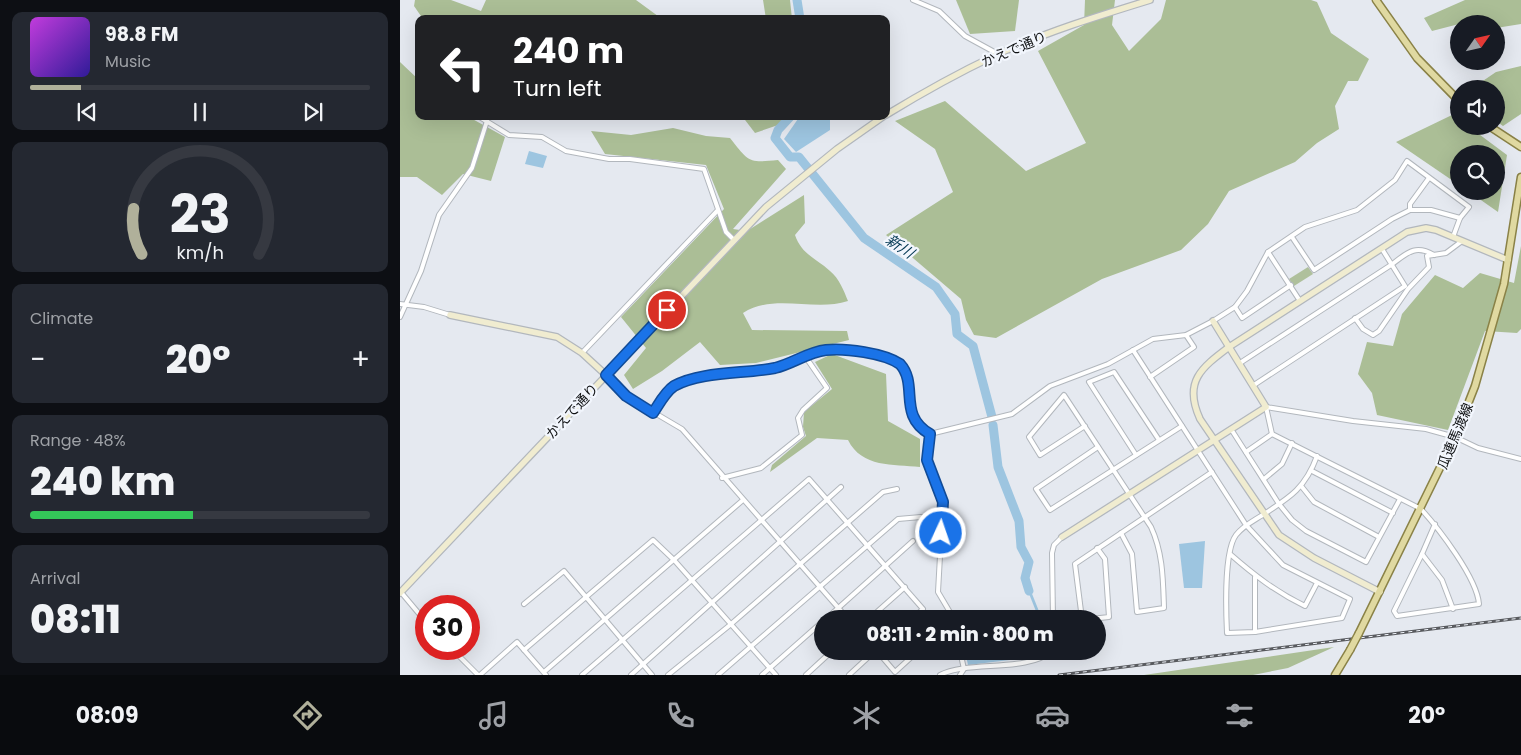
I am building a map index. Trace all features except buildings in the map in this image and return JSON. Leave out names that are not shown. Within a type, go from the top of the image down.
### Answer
[{"type":"main road","points":[[1376,0],[1417,58],[1450,92]]},
{"type":"main road","points":[[1503,135],[1521,147]]},
{"type":"main road","name":"瓜連馬渡線","points":[[1335,675],[1359,633],[1421,510],[1455,438],[1484,361],[1508,260],[1521,178]]},
{"type":"street","points":[[913,0],[939,11],[965,36],[998,54]]},
{"type":"street","name":"かえで通り","points":[[890,113],[945,80],[998,54],[1083,20],[1150,0]]},
{"type":"street","name":"かえで通り","points":[[400,592],[733,239],[766,207],[814,167],[879,120]]},
{"type":"street","points":[[400,317],[421,271],[439,215],[472,168],[487,121],[509,134],[542,136],[566,151],[609,159],[630,159],[704,169],[726,232],[733,239]]},
{"type":"street","points":[[653,413],[673,387],[690,380],[777,368],[825,350],[851,350],[896,361],[903,368],[913,419],[920,428],[930,434],[1012,414],[1050,386],[1108,364],[1153,339],[1186,334],[1213,321],[1235,307],[1248,291],[1268,252],[1305,227],[1357,210],[1395,180],[1407,161],[1469,207],[1460,218],[1454,237]]},
{"type":"street","points":[[1410,210],[1410,204],[1430,178]]},
{"type":"street","points":[[582,353],[718,210]]},
{"type":"street","points":[[1292,237],[1314,270],[1392,219],[1410,210],[1431,210],[1460,218]]},
{"type":"street","points":[[1380,592],[1292,545],[1279,535],[1263,515],[1196,409],[1194,389],[1200,370],[1229,347],[1407,232],[1420,229],[1436,230],[1508,260]]},
{"type":"street","points":[[1355,318],[1363,329],[1373,335],[1379,331],[1408,289],[1430,267],[1428,256],[1446,253],[1462,241]]},
{"type":"street","points":[[1254,385],[1405,286],[1382,248]]},
{"type":"street","points":[[1240,363],[1391,265],[1409,251],[1424,249],[1434,255]]},
{"type":"street","points":[[1268,252],[1300,301]]},
{"type":"street","points":[[1235,307],[1242,318],[1291,285]]},
{"type":"street","points":[[400,304],[557,337],[582,353],[626,396],[682,428],[722,478],[839,608]]},
{"type":"street","points":[[1213,321],[1266,406],[1272,434]]},
{"type":"street","points":[[1150,377],[1194,347],[1186,334]]},
{"type":"street","points":[[1133,350],[1246,525],[1283,565],[1350,599],[1342,618],[1255,632],[1227,633],[1226,597],[1230,554],[1235,536],[1246,525],[1302,487],[1312,471],[1317,456]]},
{"type":"street","points":[[722,478],[761,468],[802,435],[798,418],[803,410],[827,388],[805,356]]},
{"type":"street","points":[[1136,455],[1089,382],[1114,372],[1160,440]]},
{"type":"street","points":[[1085,426],[1040,455],[1029,436],[1064,395],[1085,426],[1113,470],[1130,494],[1158,542],[1162,560],[1164,608],[1136,612],[1132,554],[1121,533]]},
{"type":"street","points":[[1054,610],[1052,552],[1054,545],[1062,537],[1266,406],[1353,421],[1426,429],[1478,448],[1521,459]]},
{"type":"street","points":[[1098,447],[1036,489],[1050,510],[1182,426]]},
{"type":"street","points":[[1231,429],[1279,504],[1292,520],[1306,531],[1366,562],[1400,499]]},
{"type":"street","points":[[930,434],[927,460],[943,502],[938,592],[949,610]]},
{"type":"street","points":[[1272,434],[1421,510],[1434,524],[1462,564],[1479,597],[1479,604],[1397,616],[1394,611],[1422,554],[1434,524]]},
{"type":"street","points":[[1246,452],[1272,434]]},
{"type":"street","points":[[1264,479],[1282,464],[1292,443]]},
{"type":"street","points":[[1312,471],[1393,513]]},
{"type":"street","points":[[1081,610],[1075,564],[1212,472]]},
{"type":"street","points":[[582,675],[693,582],[809,479],[905,587],[922,610]]},
{"type":"street","points":[[631,675],[828,501],[841,487]]},
{"type":"street","points":[[1302,487],[1314,502],[1379,537]]},
{"type":"street","points":[[668,675],[730,625],[882,492],[897,489]]},
{"type":"street","points":[[463,660],[479,675],[517,642],[545,673],[604,618],[743,500]]},
{"type":"street","points":[[718,675],[898,519],[921,517]]},
{"type":"street","points":[[524,650],[652,540],[674,560],[776,675]]},
{"type":"street","points":[[837,610],[913,541]]},
{"type":"street","points":[[1098,548],[1104,559],[1109,617],[1106,617]]},
{"type":"street","points":[[1230,554],[1256,577],[1280,594],[1305,606],[1316,583]]},
{"type":"street","points":[[1422,554],[1442,580],[1452,609]]},
{"type":"street","points":[[524,604],[564,572],[652,675]]},
{"type":"street","points":[[1255,632],[1256,577]]},
{"type":"street","points":[[879,610],[905,587]]},
{"type":"street","points":[[400,592],[415,609]]},
{"type":"street","points":[[762,675],[814,629]]},
{"type":"street","points":[[806,675],[822,660]]},
{"type":"street","points":[[849,675],[866,660]]},
{"type":"street","points":[[884,660],[894,672],[908,660]]},
{"type":"street","points":[[960,675],[964,669],[962,660]]},
{"type":"street","points":[[940,675],[955,669],[1033,660]]},
{"type":"green space","points":[[415,0],[451,0],[481,11],[486,0],[636,0],[657,15],[420,15],[414,6]]},
{"type":"green space","points":[[763,0],[790,0],[792,15],[765,15]]},
{"type":"green space","points":[[956,0],[1019,0],[1015,31],[970,34]]},
{"type":"green space","points":[[1085,0],[1115,0],[1112,25],[1129,51],[1161,19],[1166,0],[1311,0],[1317,2],[1331,33],[1369,59],[1358,81],[1348,81],[1335,106],[1339,129],[1317,143],[1295,162],[1229,191],[1208,224],[1181,250],[1102,279],[996,338],[974,335],[966,320],[961,299],[886,235],[953,192],[935,149],[895,121],[945,101],[1026,171],[1086,143],[1038,51],[1084,25]]},
{"type":"green space","points":[[1465,0],[1521,0],[1521,24],[1505,27],[1505,15],[1450,15],[1450,26],[1432,31],[1424,18]]},
{"type":"green space","points":[[400,62],[415,76],[415,120],[474,120],[505,137],[491,181],[463,174],[442,195],[417,177],[400,177]]},
{"type":"green space","points":[[1521,66],[1521,114],[1505,125],[1505,80],[1484,80],[1496,72]]},
{"type":"green space","points":[[1450,116],[1450,135],[1480,135],[1494,145],[1450,145],[1450,179],[1396,142]]},
{"type":"green space","points":[[745,120],[784,120],[781,124],[755,133]]},
{"type":"green space","points":[[673,128],[706,136],[730,138],[741,152],[755,161],[778,160],[786,169],[733,229],[747,231],[804,195],[805,223],[795,235],[805,252],[836,277],[848,301],[822,305],[781,303],[755,307],[743,313],[752,330],[847,331],[849,340],[756,363],[720,365],[700,342],[662,371],[633,389],[624,375],[646,348],[621,317],[724,209],[706,165],[605,154],[591,131],[631,135]]},
{"type":"green space","points":[[1481,200],[1500,200],[1498,212]]},
{"type":"green space","points":[[1521,246],[1521,329],[1517,333],[1485,331],[1448,430],[1377,415],[1372,393],[1358,374],[1367,342],[1393,346],[1402,314],[1435,275],[1463,288],[1480,273],[1514,283]]},
{"type":"green space","points":[[1308,267],[1313,274],[1294,286],[1289,279]]},
{"type":"green space","points":[[832,354],[886,374],[888,421],[920,439],[920,467],[879,463],[861,456],[848,440],[817,438],[770,472],[772,465],[806,436],[803,427],[804,412],[832,389],[815,362]]},
{"type":"green space","points":[[1334,647],[1288,668],[1253,675],[1144,675]]},
{"type":"water","points":[[797,120],[830,120],[830,130],[796,152],[784,139]]},
{"type":"water","points":[[529,151],[547,156],[543,168],[525,164]]},
{"type":"water","points":[[1205,541],[1202,588],[1184,588],[1179,544]]},
{"type":"water","points":[[1024,581],[1027,581],[1038,610],[1035,610]]},
{"type":"water","points":[[967,660],[1010,660],[968,665]]},
{"type":"waterway","name":"新川","points":[[797,0],[799,15]]},
{"type":"waterway","name":"新川","points":[[787,120],[778,130],[775,138],[790,157],[799,157],[864,238],[936,287],[955,314],[957,334],[973,346],[992,417]]},
{"type":"waterway","name":"新川","points":[[993,425],[998,467],[1019,521],[1021,547],[1029,562],[1025,578],[1029,591]]},
{"type":"railway","points":[[1059,675],[1521,618]]},
{"type":"route","points":[[667,310],[606,375],[626,396],[653,413],[673,387],[690,380],[777,368],[825,350],[851,350],[879,356],[900,364],[905,374],[913,419],[920,428],[930,434],[927,460],[943,502],[941,533]]}]
